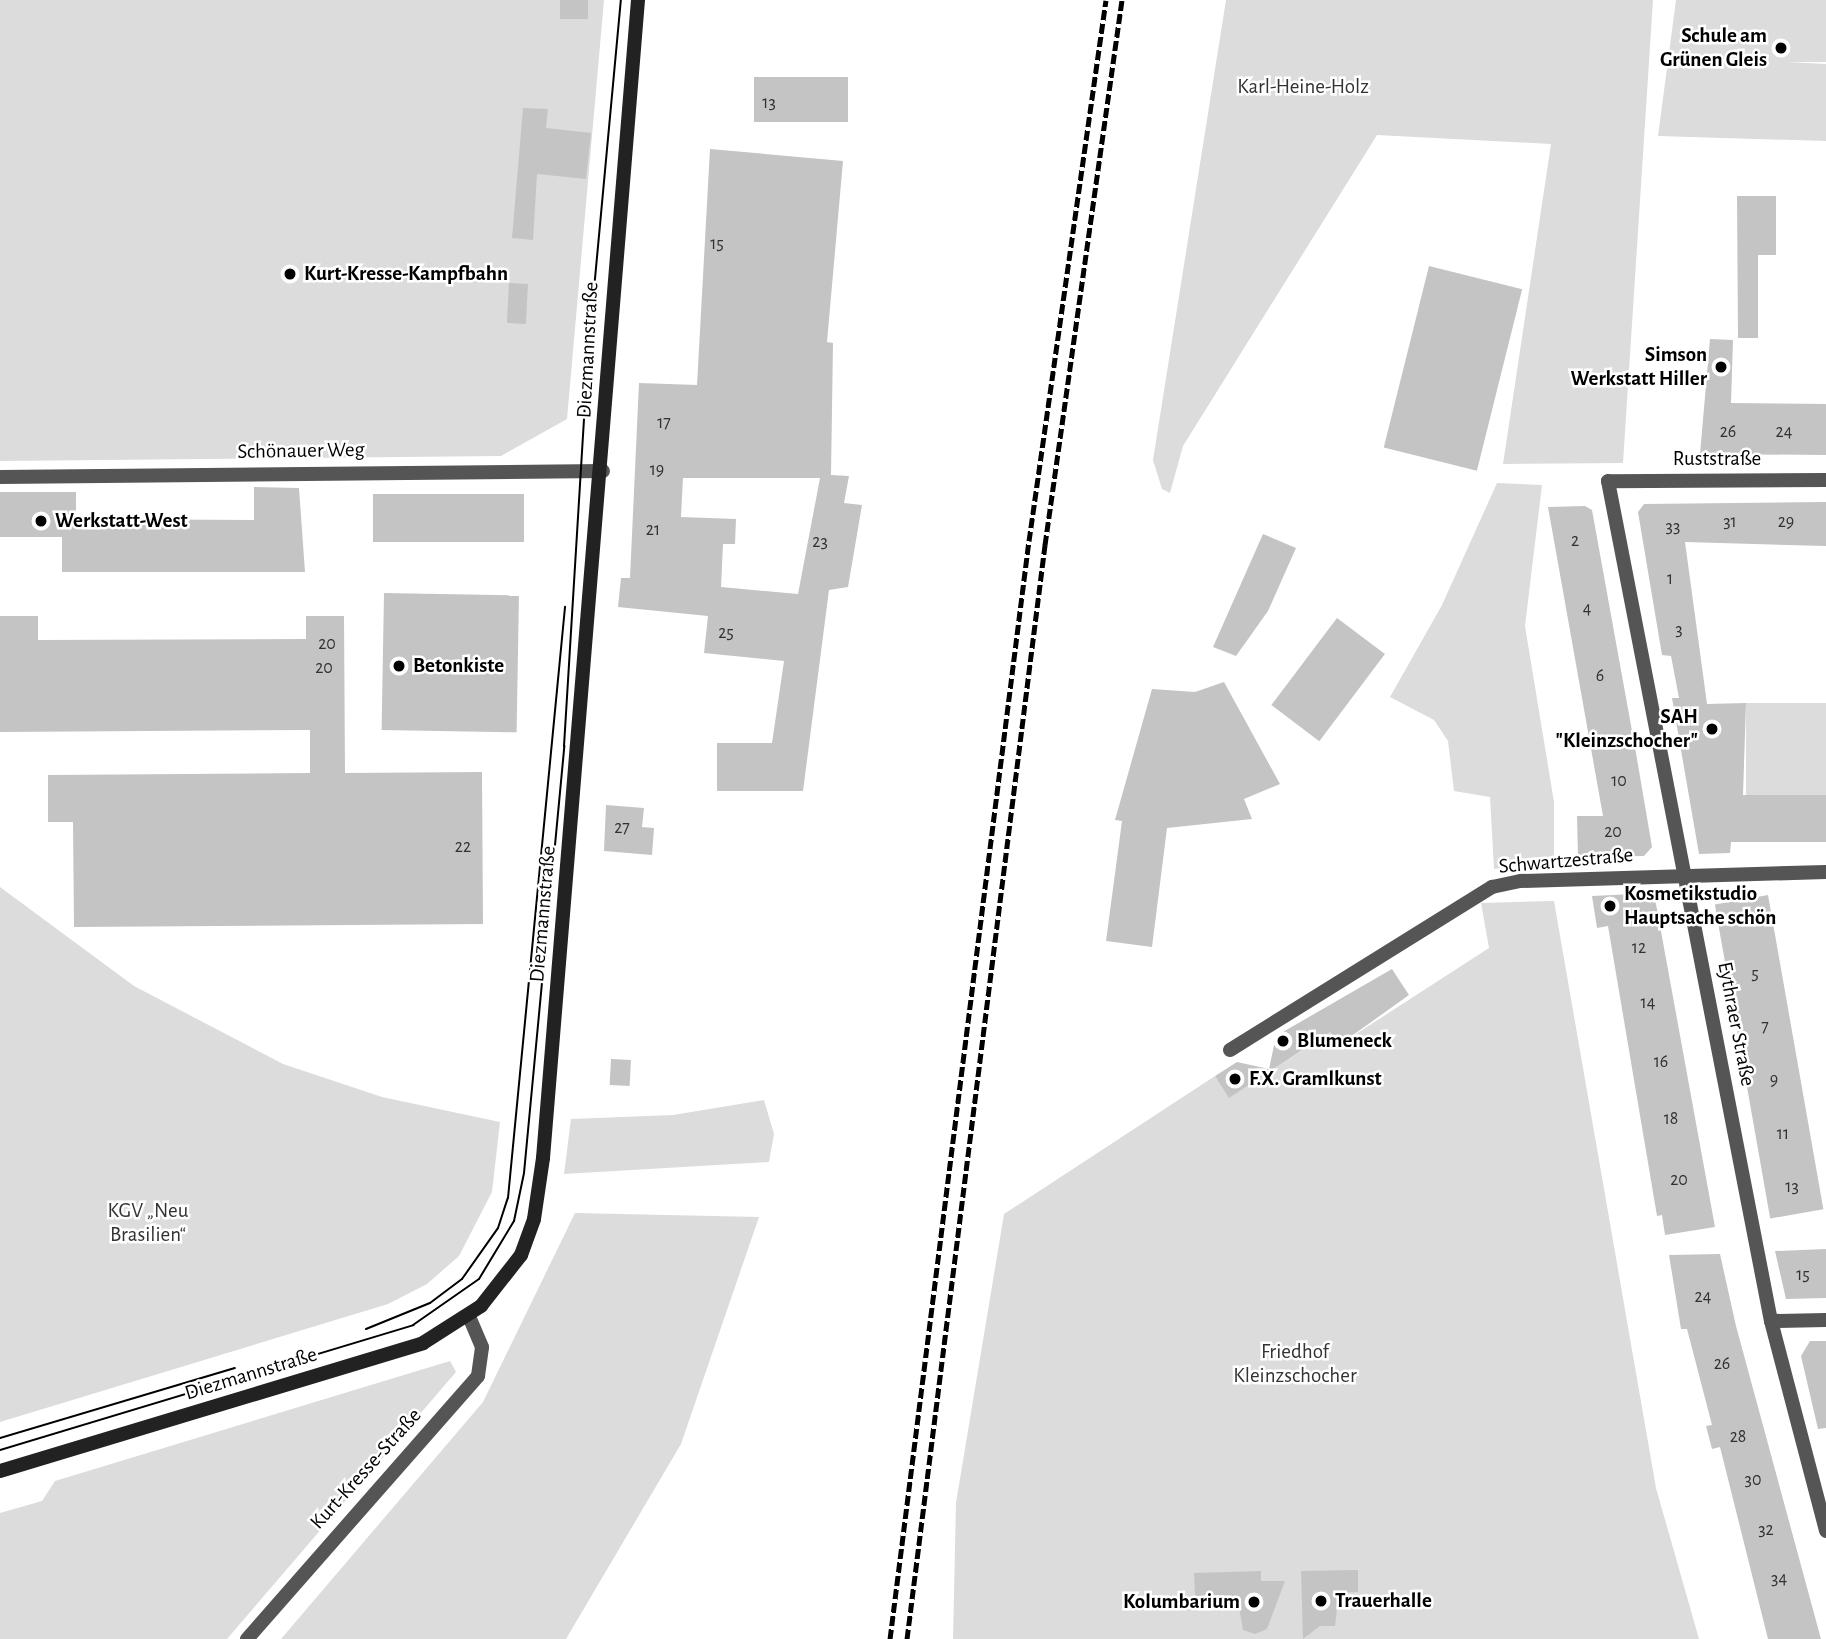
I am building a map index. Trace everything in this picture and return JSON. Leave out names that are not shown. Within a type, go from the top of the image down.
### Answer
[{"type":"street","name":"Diezmannstraße","points":[[0,1471],[398,1352],[469,1316],[521,1255],[539,1193],[603,471],[606,365],[638,0]]},
{"type":"street","name":"Schönauer Weg","points":[[0,477],[603,471]]},
{"type":"street","name":"Ruststraße","points":[[1608,481],[1826,480]]},
{"type":"street","name":"Eythraer Straße","points":[[1608,481],[1771,1321],[1826,1531]]},
{"type":"street","name":"Schwartzestraße","points":[[1230,1050],[1492,887],[1684,874],[1826,872]]},
{"type":"street","name":"Kurt-Kresse-Straße","points":[[247,1639],[478,1376],[482,1347],[469,1316]]},
{"type":"street","points":[[1771,1321],[1826,1320]]},
{"type":"green space","name":"Kurt-Kresse-Kampfbahn","points":[[0,0],[604,0],[567,419],[501,456],[0,461]]},
{"type":"green space","name":"Karl-Heine-Holz","points":[[1226,0],[1653,0],[1623,463],[1503,464],[1551,144],[1377,135],[1183,446],[1170,493],[1162,489],[1153,460]]},
{"type":"green space","points":[[1676,0],[1826,0],[1826,62],[1787,62],[1826,64],[1826,141],[1658,136]]},
{"type":"green space","points":[[1497,483],[1542,485],[1525,626],[1554,802],[1554,859],[1494,869],[1490,797],[1454,791],[1448,741],[1434,720],[1390,697],[1442,605]]},
{"type":"green space","points":[[1746,703],[1826,703],[1826,795],[1746,795]]},
{"type":"green space","name":"KGV „Neu Brasilien“","points":[[0,887],[134,986],[283,1064],[382,1097],[500,1122],[492,1192],[459,1256],[427,1284],[388,1304],[0,1422]]},
{"type":"green space","name":"Friedhof Kleinzschocher","points":[[1554,901],[1656,1488],[1699,1639],[953,1639],[956,1503],[1004,1214],[1215,1076],[1230,1097],[1311,1045],[1326,1026],[1339,1045],[1489,948],[1481,903]]},
{"type":"green space","points":[[764,1100],[774,1134],[769,1162],[564,1174],[571,1119],[673,1115]]},
{"type":"green space","points":[[575,1213],[759,1217],[681,1444],[566,1639],[281,1639],[483,1402]]},
{"type":"green space","points":[[450,1361],[456,1372],[227,1639],[0,1639],[0,1513],[42,1501],[55,1481]]},
{"type":"building","points":[[560,0],[588,0],[588,19],[560,19]]},
{"type":"building","points":[[754,77],[848,77],[848,122],[754,122]]},
{"type":"building","points":[[523,108],[548,109],[546,128],[591,133],[586,179],[537,174],[533,240],[512,238]]},
{"type":"building","points":[[710,149],[843,161],[827,342],[833,343],[831,475],[849,476],[844,503],[862,505],[848,587],[829,590],[803,791],[717,791],[717,743],[772,743],[784,661],[704,653],[708,616],[618,607],[621,578],[630,578],[639,383],[697,385]],"holes":[[[683,478],[820,478],[798,594],[721,587],[723,544],[735,544],[736,519],[681,517]]]},
{"type":"building","points":[[1737,196],[1776,196],[1776,255],[1758,255],[1758,338],[1738,338]]},
{"type":"building","points":[[1429,266],[1522,289],[1477,471],[1384,447]]},
{"type":"building","points":[[509,283],[528,284],[526,324],[507,323]]},
{"type":"building","points":[[1710,339],[1733,340],[1731,403],[1826,404],[1826,455],[1700,454]]},
{"type":"building","points":[[254,487],[299,488],[305,572],[62,572],[62,537],[0,537],[0,492],[76,492],[76,519],[254,520]]},
{"type":"building","points":[[373,494],[524,494],[524,542],[373,542]]},
{"type":"building","points":[[1826,502],[1826,546],[1685,542],[1707,704],[1746,703],[1743,795],[1826,795],[1826,842],[1731,842],[1730,853],[1699,854],[1672,698],[1679,698],[1671,656],[1662,655],[1638,512],[1644,504]]},
{"type":"building","points":[[1585,506],[1592,510],[1652,847],[1644,856],[1578,857],[1577,816],[1603,816],[1548,507]]},
{"type":"building","points":[[1263,534],[1296,548],[1268,611],[1236,656],[1213,647]]},
{"type":"building","points":[[384,593],[519,595],[517,732],[382,730]]},
{"type":"building","points":[[0,616],[38,616],[38,640],[306,639],[306,616],[344,616],[345,773],[482,772],[483,924],[74,927],[73,822],[48,822],[48,775],[310,773],[310,730],[0,732]]},
{"type":"building","points":[[1337,618],[1385,654],[1319,741],[1271,705]]},
{"type":"building","points":[[1224,682],[1280,784],[1244,799],[1252,819],[1167,828],[1152,947],[1106,941],[1122,821],[1115,820],[1152,689],[1195,692]]},
{"type":"building","points":[[606,805],[644,808],[642,827],[654,828],[652,855],[604,851]]},
{"type":"building","points":[[1654,893],[1715,1227],[1665,1235],[1662,1215],[1657,1216],[1608,926],[1597,928],[1592,896]]},
{"type":"building","points":[[1768,895],[1823,1209],[1770,1219],[1715,904]]},
{"type":"building","points":[[1392,969],[1409,995],[1339,1045],[1330,1032],[1229,1098],[1215,1076],[1237,1062],[1269,1069],[1276,1036]]},
{"type":"building","points":[[611,1059],[631,1060],[630,1086],[610,1085]]},
{"type":"building","points":[[1826,1249],[1826,1298],[1786,1299],[1775,1251]]},
{"type":"building","points":[[1720,1254],[1736,1326],[1821,1639],[1768,1639],[1720,1447],[1712,1449],[1706,1426],[1712,1425],[1687,1329],[1681,1329],[1669,1255]]},
{"type":"building","points":[[1810,1341],[1826,1341],[1826,1428],[1818,1429],[1801,1356]]},
{"type":"building","name":"Trauerhalle","points":[[1358,1570],[1358,1592],[1339,1593],[1335,1626],[1320,1626],[1303,1639],[1301,1571]]},
{"type":"building","points":[[1261,1571],[1261,1581],[1285,1581],[1267,1629],[1255,1634],[1243,1630],[1237,1596],[1195,1597],[1194,1573]]},
{"type":"tram line","points":[[0,1450],[413,1325],[479,1279],[514,1221],[524,1173],[564,746],[588,354],[621,0]]},
{"type":"tram line","points":[[366,1329],[430,1303],[462,1279],[498,1228],[508,1198],[565,607]]},
{"type":"tram line","points":[[0,1438],[235,1368]]},
{"type":"railway","points":[[890,1639],[1029,541],[1106,0]]},
{"type":"railway","points":[[907,1639],[1045,545],[1122,0]]},
{"type":"place","name":"Schule am Grünen Gleis","points":[[1781,48]]},
{"type":"place","name":"Kurt-Kresse-Kampfbahn","points":[[290,274]]},
{"type":"place","name":"Simson Werkstatt Hiller","points":[[1721,367]]},
{"type":"place","name":"Werkstatt-West","points":[[41,521]]},
{"type":"place","name":"Betonkiste","points":[[399,666]]},
{"type":"place","name":"SAH \"Kleinzschocher\"","points":[[1712,729]]},
{"type":"place","name":"Kosmetikstudio Hauptsache schön","points":[[1610,906]]},
{"type":"place","name":"Blumeneck","points":[[1283,1041]]},
{"type":"place","name":"F.X. Gramlkunst","points":[[1235,1079]]},
{"type":"place","name":"Trauerhalle","points":[[1321,1601]]},
{"type":"place","name":"Kolumbarium","points":[[1254,1602]]}]
